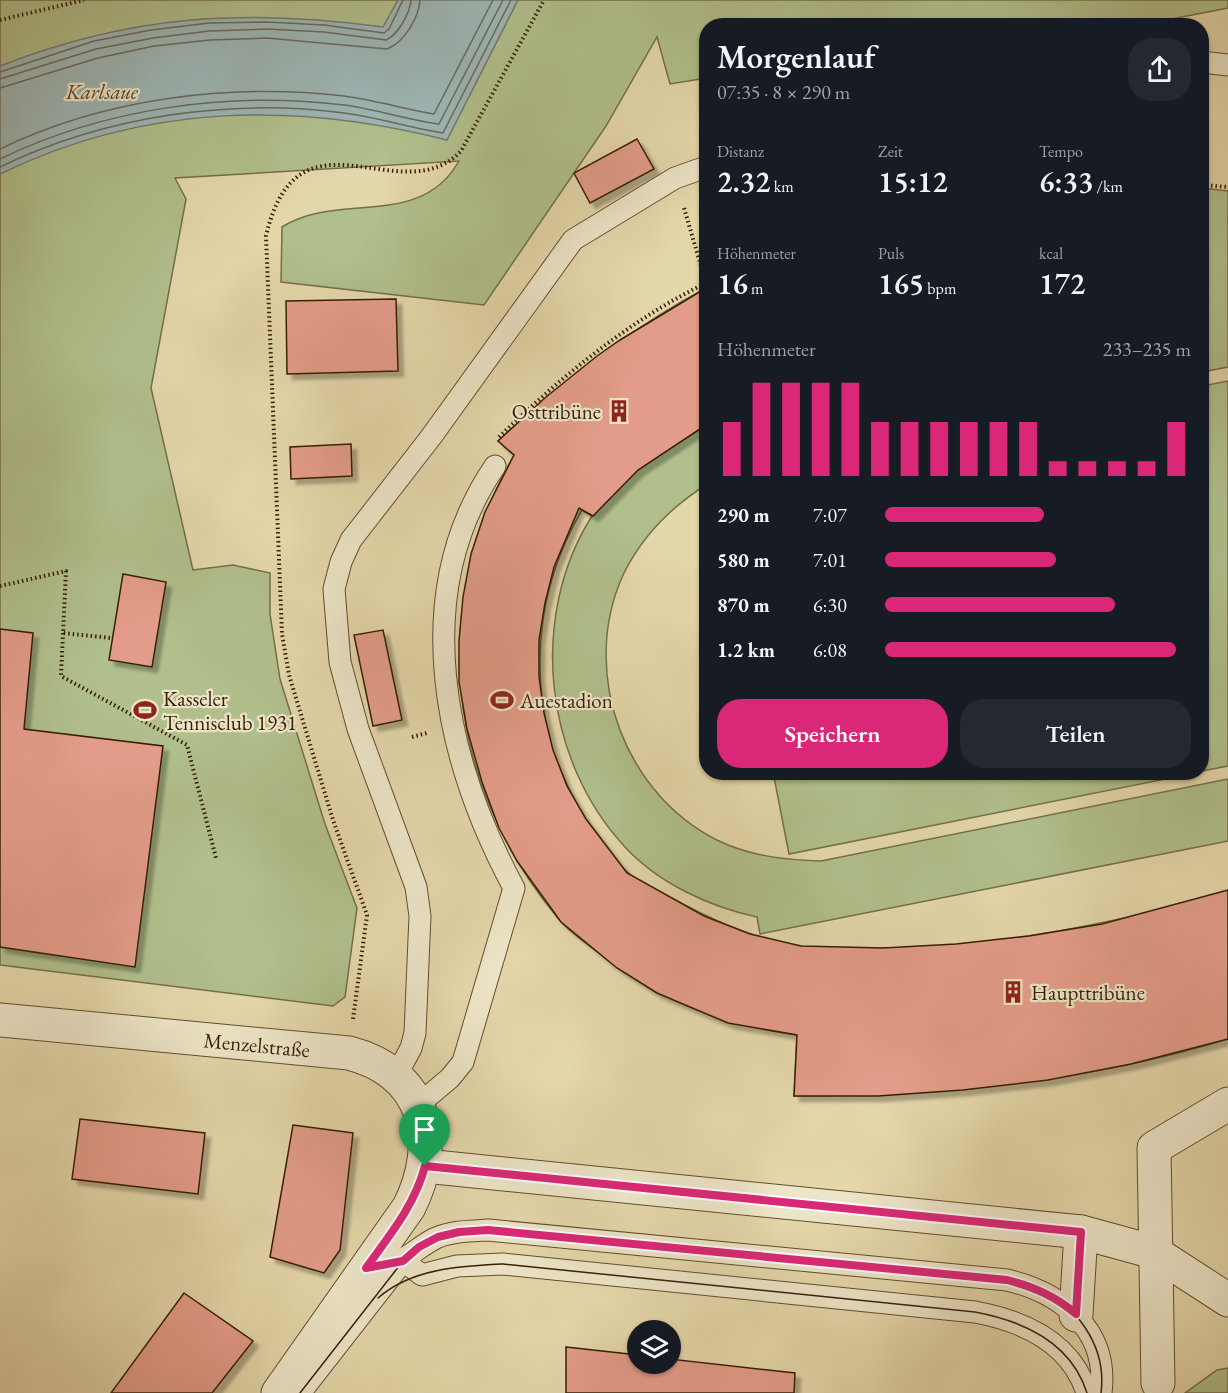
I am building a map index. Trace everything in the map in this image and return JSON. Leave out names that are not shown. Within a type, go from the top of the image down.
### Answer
[{"type":"street","name":"Menzelstraße","points":[[0,1020],[349,1053],[380,1064],[396,1076],[418,1105],[423,1120],[431,1167],[420,1184],[410,1207],[278,1393]]},
{"type":"street","points":[[1158,1388],[1154,1148],[1228,1104]]},
{"type":"street","points":[[431,1167],[1081,1232],[1154,1252],[1228,1300]]},
{"type":"street","points":[[1076,1314],[1081,1232]]},
{"type":"lane","points":[[1209,63],[1228,65]]},
{"type":"lane","points":[[396,1076],[411,1048],[415,1033],[420,916],[416,887],[358,729],[340,662],[334,589],[341,562],[351,540],[431,437],[573,240],[675,178],[699,169]]},
{"type":"lane","points":[[418,1105],[450,1078],[463,1062],[514,888],[477,812],[463,771],[446,691],[442,654],[448,580],[457,545],[470,512],[495,466]]},
{"type":"lane","points":[[300,1393],[363,1310],[403,1261],[419,1247],[438,1237],[459,1232],[488,1230],[1007,1280],[1034,1287],[1076,1314],[1094,1342],[1100,1362],[1101,1393]]},
{"type":"lane","points":[[366,1268],[403,1261],[422,1275]]},
{"type":"lane","points":[[363,1310],[381,1294],[422,1275],[457,1266],[503,1264],[975,1312],[1016,1322],[1049,1340],[1068,1358],[1087,1393]]},
{"type":"path","points":[[0,20],[84,0]]},
{"type":"path","points":[[349,1053],[367,915],[333,820],[292,686],[282,634],[266,236],[271,215],[286,190],[298,175],[315,166],[416,171],[434,170],[450,163],[461,151],[544,0]]},
{"type":"path","points":[[675,178],[699,259]]},
{"type":"path","points":[[1209,185],[1228,187]]},
{"type":"path","points":[[495,466],[496,440],[545,394],[618,335],[699,286]]},
{"type":"path","points":[[0,586],[66,572],[62,676],[187,745],[216,858]]},
{"type":"path","points":[[63,633],[111,638]]},
{"type":"green space","name":"Karlsaue","points":[[0,0],[1228,0],[1228,8],[1177,18],[699,18],[699,79],[670,84],[657,37],[606,126],[484,305],[281,282],[282,227],[304,217],[328,211],[401,203],[423,195],[443,182],[459,161],[175,178],[186,199],[151,388],[193,570],[233,565],[270,573],[270,614],[280,679],[325,824],[357,908],[345,997],[333,1006],[0,965]]},
{"type":"green space","points":[[1209,189],[1228,191],[1228,367],[1209,371]]},
{"type":"green space","name":"Auestadion","points":[[699,292],[699,490],[659,523],[632,559],[624,573],[611,612],[606,652],[609,692],[620,730],[638,766],[662,798],[692,825],[728,845],[774,857],[821,861],[1228,779],[1228,841],[760,934],[757,917],[721,907],[686,892],[638,860],[598,812],[577,773],[562,731],[554,687],[553,642],[559,598],[572,556],[592,516],[582,510],[557,564],[549,592],[543,620],[540,678],[543,707],[554,754],[571,792],[606,849],[632,876],[698,912],[748,933],[800,946],[898,948],[1016,938],[1172,907],[1228,1039],[1121,1066],[1013,1084],[904,1093],[794,1096],[797,1035],[741,1024],[690,1007],[666,996],[618,968],[580,939],[557,917],[520,865],[491,810],[472,752],[461,693],[460,633],[468,572],[486,513],[514,455],[498,441],[572,377],[623,339]]},
{"type":"green space","points":[[1228,381],[1228,766],[1209,770],[1209,385]]},
{"type":"green space","points":[[775,780],[1161,780],[789,854]]},
{"type":"green space","points":[[1228,1368],[1228,1393],[1185,1393],[1217,1370]]},
{"type":"water","points":[[398,0],[518,0],[447,140],[390,127],[333,119],[276,115],[220,116],[164,122],[109,134],[54,151],[0,174],[0,66],[95,36],[142,26],[189,20],[284,18],[383,27]]},
{"type":"building","points":[[637,139],[654,169],[590,203],[574,173]]},
{"type":"building","name":"Auestadion","points":[[699,292],[699,430],[638,470],[593,516],[579,508],[554,567],[539,640],[539,677],[544,713],[553,750],[567,786],[586,819],[627,873],[704,916],[750,934],[801,946],[883,948],[956,944],[1029,936],[1102,924],[1228,890],[1228,1039],[1131,1064],[1048,1080],[963,1090],[878,1096],[794,1096],[797,1035],[728,1023],[657,993],[617,968],[561,922],[517,861],[499,828],[482,782],[467,729],[459,682],[459,641],[463,597],[471,554],[485,512],[514,455],[498,441],[546,397],[620,340]]},
{"type":"building","points":[[396,299],[398,371],[287,374],[286,301]]},
{"type":"building","points":[[351,444],[352,476],[291,479],[290,447]]},
{"type":"building","points":[[123,574],[166,582],[152,667],[109,660]]},
{"type":"building","points":[[0,629],[33,633],[24,729],[163,746],[135,967],[0,947]]},
{"type":"building","points":[[383,630],[402,720],[373,726],[354,635]]},
{"type":"building","points":[[80,1119],[205,1133],[198,1194],[72,1179]]},
{"type":"building","points":[[293,1125],[353,1133],[340,1250],[324,1273],[270,1257]]},
{"type":"building","points":[[184,1293],[253,1341],[212,1393],[111,1393]]},
{"type":"building","points":[[566,1347],[627,1354],[627,1374],[681,1374],[681,1360],[795,1373],[794,1393],[566,1393]]},
{"type":"tram line","points":[[300,1393],[403,1261],[423,1247],[442,1238],[488,1230],[979,1277],[1027,1285],[1049,1294],[1063,1304],[1076,1315],[1086,1329],[1099,1359],[1102,1376],[1101,1393]]},
{"type":"tram line","points":[[378,1298],[391,1288],[421,1275],[454,1268],[503,1264],[975,1312],[1027,1328],[1057,1347],[1080,1375],[1087,1393]]},
{"type":"place","name":"Osttribüne","points":[[619,411]]},
{"type":"place","name":"Auestadion","points":[[502,700]]},
{"type":"place","name":"Kasseler Tennisclub 1931","points":[[145,710]]},
{"type":"place","name":"Haupttribüne","points":[[1013,992]]},
{"type":"route","points":[[425,1166],[1081,1232],[1076,1314],[1063,1303],[1034,1287],[1007,1280],[488,1230],[459,1232],[438,1237],[419,1247],[403,1261],[366,1268],[410,1207],[425,1166]]}]
